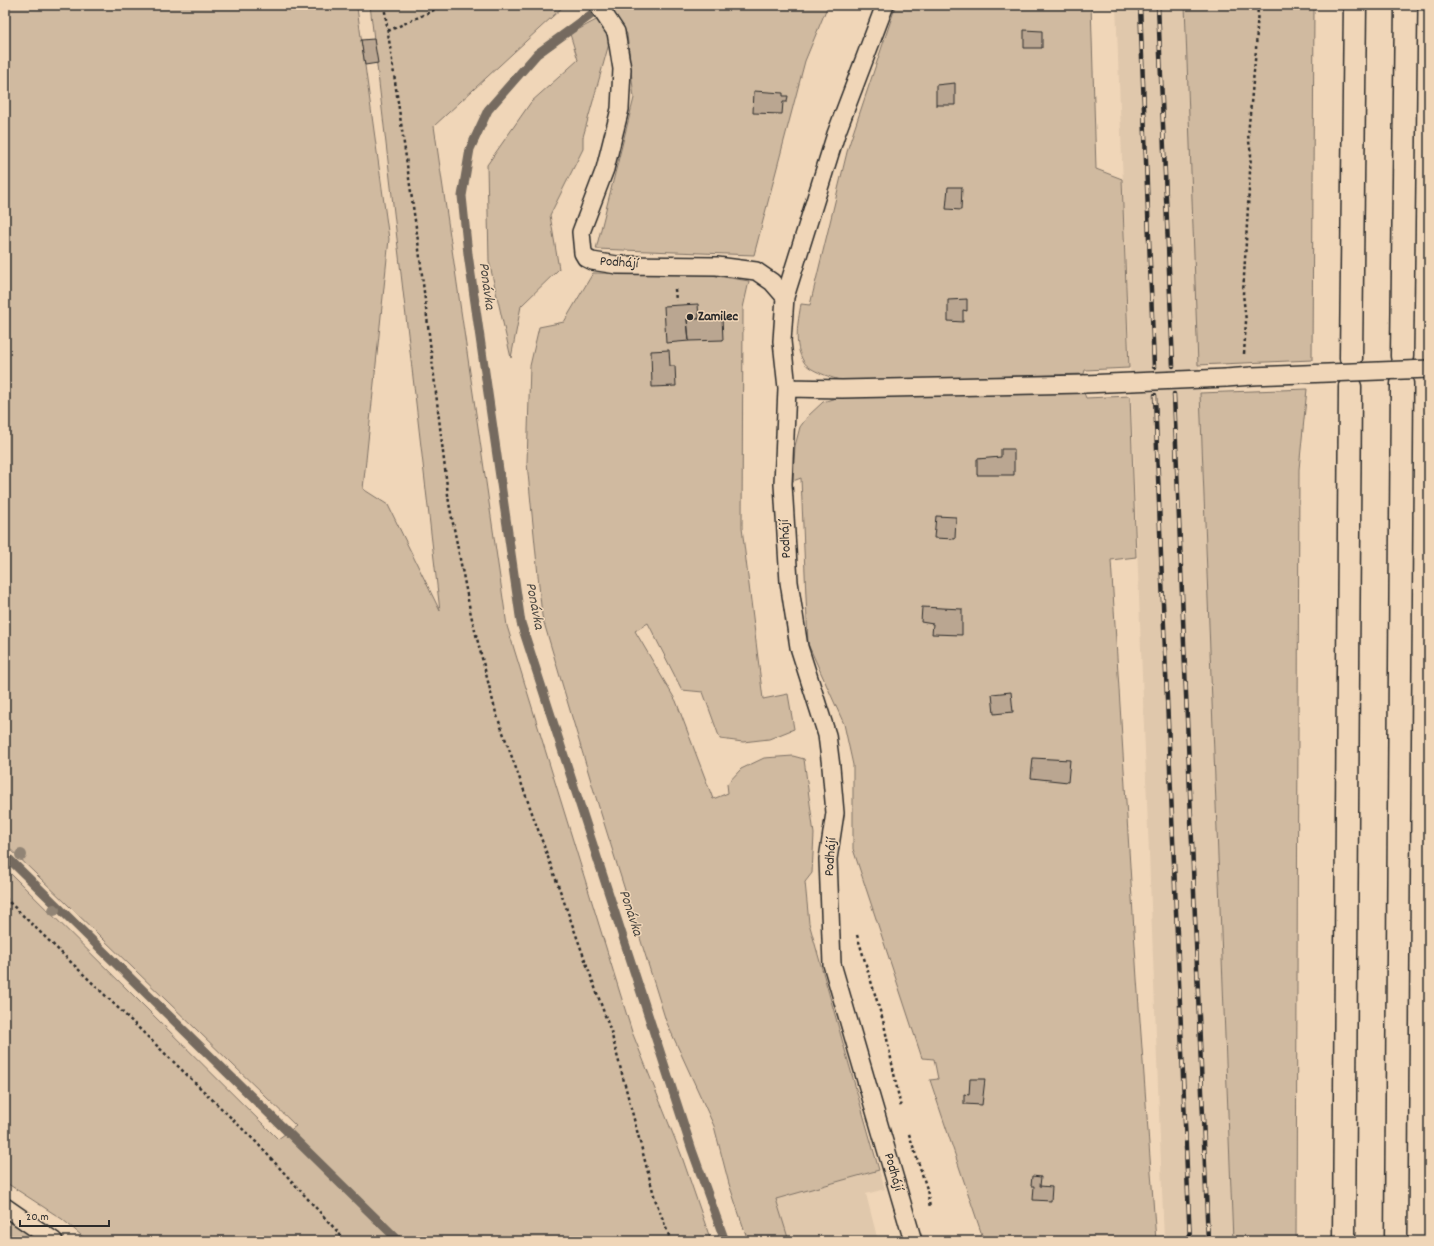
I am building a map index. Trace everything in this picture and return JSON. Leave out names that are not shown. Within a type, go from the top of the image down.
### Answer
[{"type":"highway","points":[[1351,358],[1355,5]]},
{"type":"highway","points":[[1402,356],[1406,5]]},
{"type":"highway","points":[[1396,1241],[1402,384]]},
{"type":"highway","points":[[1344,1241],[1350,387]]},
{"type":"lane","name":"Podhájí","points":[[598,5],[616,32],[622,69],[620,109],[605,169],[581,232],[583,253],[586,258],[592,261],[618,265],[717,266],[756,271],[772,282],[785,297],[782,341],[787,388],[783,484],[789,582],[799,647],[826,735],[831,767],[835,813],[828,859],[832,964],[914,1241]]},
{"type":"lane","points":[[785,297],[836,134],[885,5]]},
{"type":"lane","points":[[787,388],[1085,384],[1429,369]]},
{"type":"lane","points":[[5,1207],[54,1241]]},
{"type":"path","points":[[384,5],[418,241],[449,503],[471,615],[496,713],[610,1032],[654,1198],[671,1241]]},
{"type":"path","points":[[388,30],[445,5]]},
{"type":"path","points":[[1249,377],[1244,357],[1246,321],[1243,294],[1251,154],[1248,135],[1256,50],[1258,5]]},
{"type":"path","points":[[5,898],[257,1143],[346,1241]]},
{"type":"path","points":[[856,934],[884,1024],[902,1112]]},
{"type":"path","points":[[909,1133],[927,1189],[931,1211]]},
{"type":"shaded area","points":[[5,5],[355,5],[357,8],[389,239],[363,489],[388,505],[440,611],[370,5],[565,5],[434,126],[507,626],[632,1032],[681,1154],[711,1241],[88,1241],[62,1219],[5,1182],[5,868],[278,1139],[296,1126],[5,844]]},
{"type":"shaded area","points":[[608,5],[828,5],[805,61],[754,255],[596,249],[634,98],[627,34]]},
{"type":"shaded area","points":[[896,5],[1091,5],[1096,169],[1122,179],[1129,368],[1085,370],[1084,374],[843,381],[816,371],[804,362],[798,348],[797,341],[801,304],[810,305],[848,148]]},
{"type":"shaded area","points":[[1116,5],[1185,5],[1233,1241],[1164,1241]]},
{"type":"shaded area","points":[[1185,5],[1314,5],[1312,360],[1198,365]]},
{"type":"shaded area","points":[[598,19],[610,40],[583,137],[583,149],[550,215],[559,269],[521,306],[511,358],[489,261],[487,165],[531,102],[578,60],[570,34]]},
{"type":"shaded area","points":[[593,273],[711,275],[749,281],[743,308],[742,528],[763,699],[788,694],[794,729],[769,739],[743,742],[720,739],[703,692],[682,690],[648,623],[635,631],[676,701],[713,799],[728,793],[727,784],[741,769],[764,758],[793,756],[804,759],[814,834],[812,873],[805,882],[809,923],[879,1170],[776,1199],[789,1241],[748,1241],[729,1184],[714,1126],[666,1021],[593,788],[542,616],[527,463],[530,366],[539,327],[564,322]]},
{"type":"shaded area","points":[[1307,389],[1299,469],[1296,1241],[1233,1241],[1200,393]]},
{"type":"shaded area","points":[[1084,393],[1086,398],[1130,396],[1136,557],[1111,560],[1137,979],[1156,1241],[984,1241],[930,1080],[938,1079],[934,1059],[922,1058],[853,849],[853,765],[844,724],[808,644],[801,478],[793,481],[795,446],[800,427],[808,416],[823,402],[842,396]]},
{"type":"shaded area","points":[[879,1170],[885,1189],[866,1194],[878,1241],[760,1241],[775,1199]]},
{"type":"shaded area","points":[[5,1213],[42,1241],[5,1241]]},
{"type":"building","points":[[1024,30],[1042,31],[1042,48],[1024,48]]},
{"type":"building","points":[[374,39],[378,63],[365,65],[361,40]]},
{"type":"building","points":[[955,83],[955,105],[936,105],[936,85]]},
{"type":"building","points":[[754,91],[783,93],[783,96],[788,96],[787,102],[783,102],[782,114],[753,113]]},
{"type":"building","points":[[948,187],[962,187],[961,210],[946,209]]},
{"type":"building","points":[[967,299],[967,311],[963,310],[963,322],[948,321],[948,300]]},
{"type":"building","points":[[698,304],[699,319],[687,319],[689,341],[666,343],[664,306]]},
{"type":"building","points":[[722,317],[723,340],[689,341],[687,319]]},
{"type":"building","points":[[669,350],[670,366],[675,366],[676,386],[652,387],[651,351]]},
{"type":"building","points":[[1001,449],[1014,449],[1014,475],[977,475],[977,459],[1001,457]]},
{"type":"building","points":[[936,516],[956,517],[955,539],[934,538]]},
{"type":"building","points":[[922,607],[962,609],[962,635],[932,634],[933,624],[921,622]]},
{"type":"building","points":[[1011,692],[1013,712],[994,714],[992,694]]},
{"type":"building","points":[[1033,758],[1070,760],[1068,782],[1031,778]]},
{"type":"building","points":[[970,1079],[985,1079],[982,1105],[964,1104],[964,1094],[969,1095]]},
{"type":"building","points":[[1032,1176],[1041,1177],[1040,1186],[1052,1187],[1051,1201],[1033,1200],[1034,1186],[1031,1186]]},
{"type":"waterway","name":"Ponávka","points":[[603,6],[537,54],[488,110],[470,149],[462,196],[468,254],[521,623],[692,1150],[725,1241]]},
{"type":"waterway","points":[[5,855],[399,1241]]},
{"type":"railway","points":[[1140,5],[1154,367]]},
{"type":"railway","points":[[1158,5],[1173,366]]},
{"type":"railway","points":[[1174,394],[1208,1241]]},
{"type":"railway","points":[[1155,395],[1190,1241]]},
{"type":"place","name":"Zamilec","points":[[690,317]]}]
